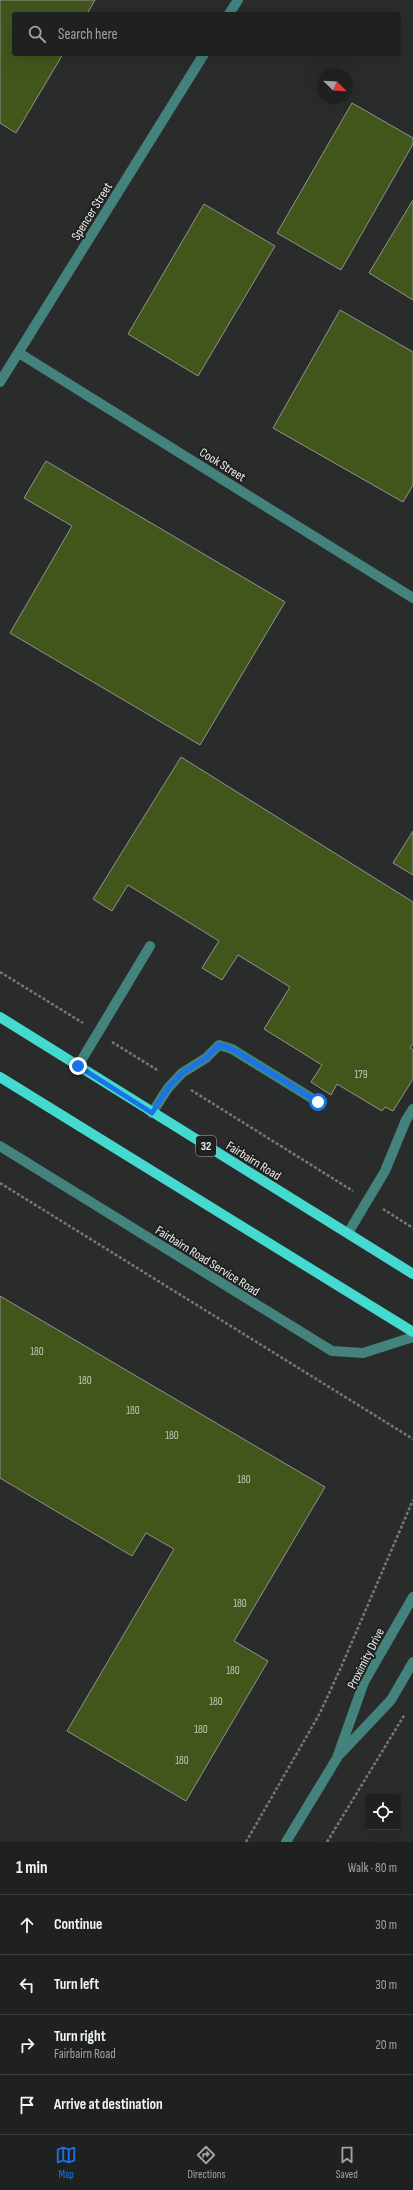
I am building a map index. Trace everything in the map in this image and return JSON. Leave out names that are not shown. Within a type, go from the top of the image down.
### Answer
[{"type":"main road","name":"Fairbairn Road","points":[[0,1017],[152,1113],[413,1274]]},
{"type":"main road","points":[[0,1077],[413,1332]]},
{"type":"street","points":[[230,12],[238,0]]},
{"type":"street","name":"Spencer Street","points":[[0,382],[203,56]]},
{"type":"street","name":"Cook Street","points":[[19,353],[413,598]]},
{"type":"street","points":[[78,1066],[150,946]]},
{"type":"street","points":[[152,1113],[175,1081],[219,1045],[232,1049],[318,1102]]},
{"type":"street","points":[[348,1233],[385,1171],[406,1120],[413,1109]]},
{"type":"street","name":"Fairbairn Road Service Road","points":[[0,1146],[332,1350],[363,1353],[413,1337]]},
{"type":"street","name":"Proximity Drive","points":[[337,1758],[364,1682],[413,1596]]},
{"type":"street","name":"Proximity Drive","points":[[286,1842],[337,1758],[391,1700],[413,1662]]},
{"type":"path","points":[[0,972],[413,1228]]},
{"type":"path","points":[[0,1184],[413,1439]]},
{"type":"path","points":[[246,1842],[320,1713],[346,1658],[413,1500]]},
{"type":"path","points":[[327,1842],[409,1708]]},
{"type":"building","points":[[0,0],[95,0],[88,12],[12,12],[12,56],[62,56],[16,133],[0,123]]},
{"type":"building","points":[[351,104],[413,138],[413,144],[341,270],[277,233]]},
{"type":"building","points":[[413,200],[413,300],[369,273]]},
{"type":"building","points":[[204,204],[275,246],[198,376],[128,334]]},
{"type":"building","points":[[340,310],[413,352],[413,485],[403,502],[273,428]]},
{"type":"building","points":[[46,461],[285,602],[200,745],[10,633],[72,526],[24,498]]},
{"type":"building","points":[[181,757],[413,902],[413,1044],[410,1048],[413,1050],[413,1079],[393,1111],[385,1107],[382,1111],[337,1084],[331,1095],[311,1082],[322,1065],[264,1029],[290,987],[238,955],[222,980],[202,968],[219,941],[128,885],[112,911],[93,899]]},
{"type":"building","points":[[413,831],[413,875],[393,863]]},
{"type":"building","points":[[0,1296],[325,1487],[234,1641],[268,1661],[186,1801],[67,1731],[174,1549],[146,1533],[132,1556],[0,1478]]},
{"type":"route","points":[[78,1066],[152,1113],[168,1088],[182,1073],[206,1058],[219,1045],[232,1049],[318,1102]]}]
